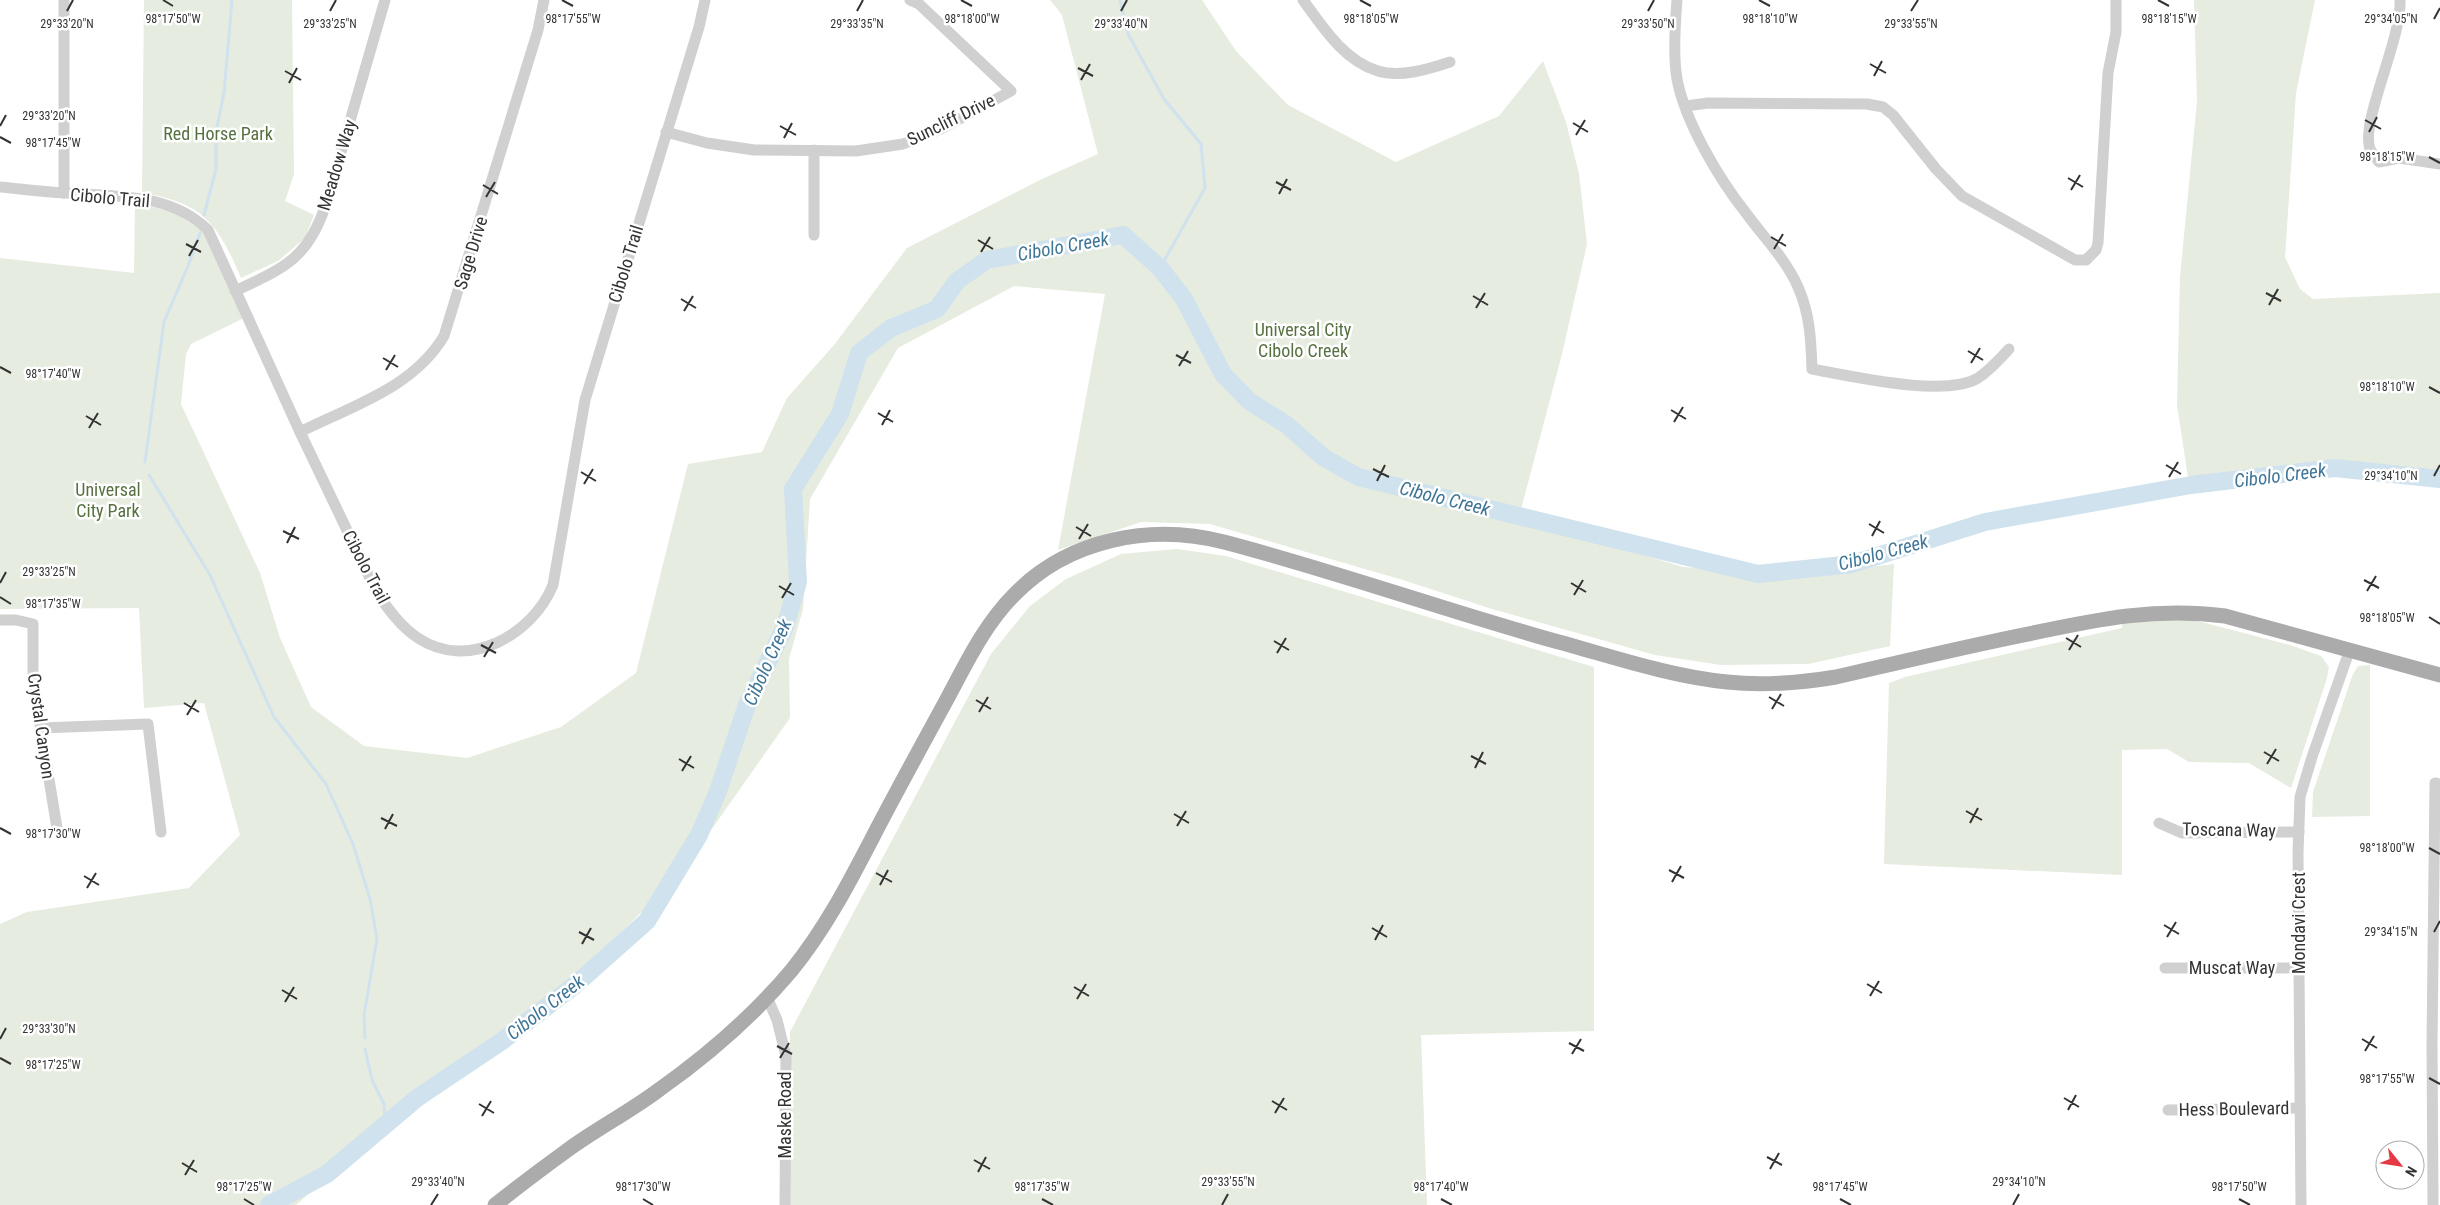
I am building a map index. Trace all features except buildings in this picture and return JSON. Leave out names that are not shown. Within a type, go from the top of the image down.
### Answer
[{"type":"main road","points":[[495,1205],[571,1148],[657,1092],[741,1024],[767,997],[805,952],[839,901],[967,662],[997,614],[1014,594],[1044,569],[1083,549],[1117,539],[1160,534],[1198,536],[1492,623],[1664,671],[1727,682],[1806,682],[2098,619],[2157,612],[2200,613],[2225,616],[2440,675]]},
{"type":"street","points":[[64,0],[64,194]]},
{"type":"street","name":"Meadow Way","points":[[235,291],[280,270],[304,248],[315,232],[329,195],[385,0]]},
{"type":"street","name":"Sage Drive","points":[[300,432],[403,381],[431,356],[444,336],[538,30],[544,0]]},
{"type":"street","name":"Cibolo Trail","points":[[0,187],[64,194],[140,197],[187,213],[208,230],[300,432],[377,593],[390,612],[420,639],[441,648],[462,651],[477,650],[490,646],[529,623],[542,606],[553,584],[584,400],[699,27],[705,0]]},
{"type":"street","name":"Suncliff Drive","points":[[666,132],[729,147],[754,150],[856,151],[903,144],[942,128],[1011,91],[919,4],[910,0]]},
{"type":"street","points":[[1303,0],[1325,30],[1343,49],[1378,71],[1422,70],[1450,62]]},
{"type":"street","points":[[1677,0],[1677,79],[1686,106],[1712,165],[1745,213],[1782,256],[1798,287],[1810,326],[1812,368],[1905,384],[1948,387],[1977,378],[1998,362],[2009,349]]},
{"type":"street","points":[[1686,106],[1708,103],[1867,104],[1883,107],[1893,115],[1936,169],[1962,196],[2074,260],[2088,264],[2098,243],[2108,73],[2116,32],[2116,0]]},
{"type":"street","points":[[2400,0],[2401,10],[2395,40],[2369,132],[2370,148],[2379,162],[2399,158],[2440,164]]},
{"type":"street","points":[[814,150],[814,235]]},
{"type":"street","name":"Crystal Canyon","points":[[0,620],[33,624],[33,682],[57,828]]},
{"type":"street","name":"Mondavi Crest","points":[[2301,1205],[2300,796],[2350,649]]},
{"type":"street","points":[[41,728],[148,724],[160,832]]},
{"type":"street","points":[[2433,1205],[2438,783]]},
{"type":"street","name":"Toscana Way","points":[[2159,823],[2182,833],[2299,832]]},
{"type":"street","name":"Muscat Way","points":[[2165,968],[2299,968]]},
{"type":"street","name":"Maske Road","points":[[767,997],[777,1020],[786,1056],[785,1205]]},
{"type":"street","name":"Hess Boulevard","points":[[2168,1110],[2300,1108]]},
{"type":"green space","name":"Red Horse Park","points":[[144,0],[292,0],[294,174],[285,201],[314,215],[305,238],[278,261],[241,278],[224,243],[206,219],[180,202],[142,193]]},
{"type":"green space","name":"Universal City Cibolo Creek","points":[[1050,0],[1202,0],[1236,51],[1288,105],[1396,162],[1499,116],[1543,61],[1566,122],[1579,174],[1587,244],[1562,354],[1519,517],[1683,567],[1801,575],[1894,564],[1890,646],[1808,664],[1721,665],[1655,655],[1492,609],[1403,580],[1210,524],[1141,522],[1058,550],[1105,294],[1014,286],[898,348],[810,499],[803,609],[789,659],[790,718],[678,877],[496,1053],[385,1126],[296,1205],[0,1205],[0,924],[27,912],[189,888],[240,835],[204,703],[144,708],[139,608],[0,609],[0,258],[134,273],[135,203],[174,212],[205,233],[244,318],[191,344],[186,354],[181,404],[260,573],[280,638],[311,707],[364,746],[467,758],[561,727],[636,673],[688,464],[762,452],[787,398],[834,345],[907,248],[1042,179],[1098,154],[1062,15]]},
{"type":"green space","points":[[2194,0],[2315,0],[2296,93],[2285,257],[2300,289],[2313,299],[2440,293],[2440,471],[2377,465],[2314,465],[2250,471],[2189,484],[2177,405],[2180,277],[2197,101]]},
{"type":"green space","points":[[1177,549],[1226,556],[1594,667],[1594,1031],[1421,1035],[1427,1205],[790,1205],[790,1032],[991,654],[1030,606],[1066,579],[1121,554]]},
{"type":"green space","points":[[2190,619],[2290,645],[2321,656],[2329,667],[2291,788],[2249,763],[2189,762],[2167,749],[2122,750],[2122,875],[1884,864],[1889,683],[1905,677],[2122,628],[2122,623]]},
{"type":"green space","points":[[2370,665],[2370,816],[2312,817],[2313,792],[2353,674],[2358,666]]},
{"type":"waterway","points":[[204,215],[216,169],[216,132],[224,93],[232,0]]},
{"type":"waterway","points":[[1120,0],[1128,34],[1164,99],[1201,144],[1205,188],[1160,268]]},
{"type":"waterway","points":[[145,462],[164,322],[200,233]]},
{"type":"waterway","name":"Cibolo Creek","points":[[269,1205],[327,1174],[417,1098],[502,1041],[575,985],[647,921],[699,835],[717,794],[747,705],[785,627],[798,582],[793,489],[840,414],[859,353],[891,328],[937,309],[957,281],[987,260],[1123,235],[1160,268],[1184,299],[1223,374],[1249,401],[1287,425],[1323,457],[1358,477],[1758,574],[1852,564],[1985,522],[2191,485],[2335,468],[2440,479]]},
{"type":"waterway","points":[[149,475],[210,575],[274,717],[326,784],[353,844],[370,899],[377,939],[364,1015],[365,1038]]},
{"type":"waterway","points":[[365,1049],[372,1080],[384,1104],[385,1126]]},
{"type":"park label","name":"Universal City Park","points":[[108,500]]}]
